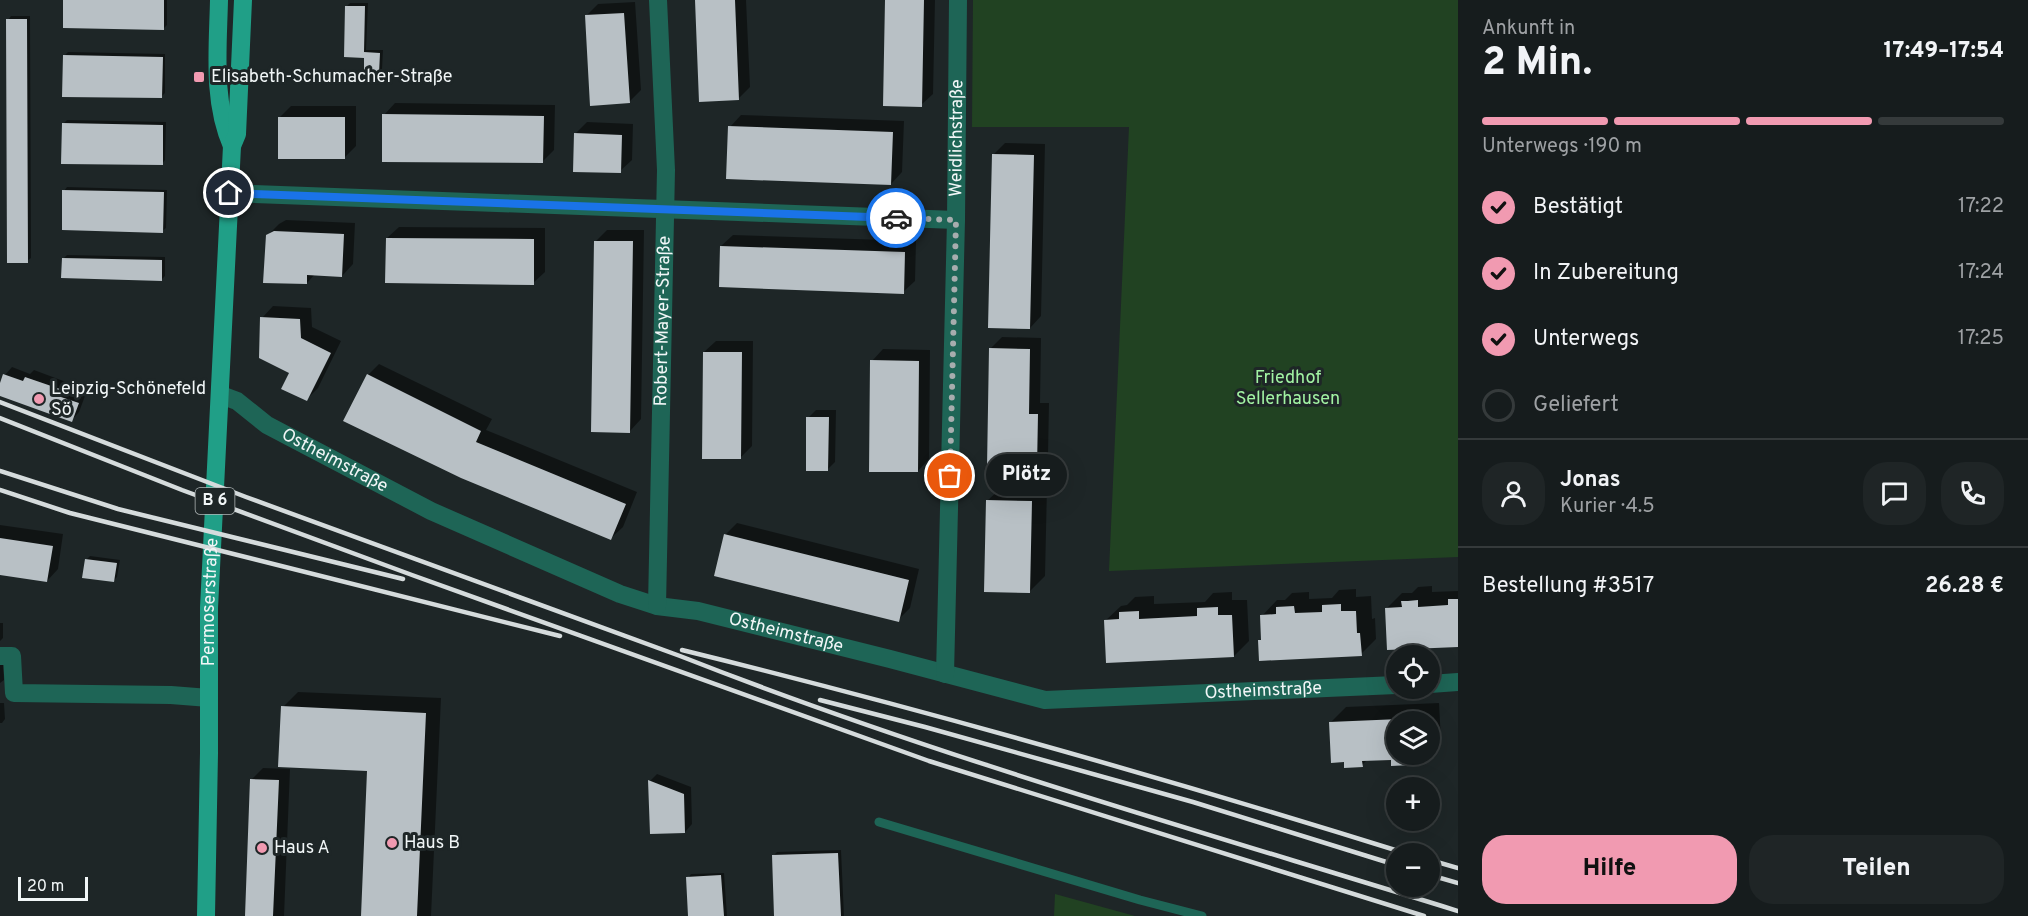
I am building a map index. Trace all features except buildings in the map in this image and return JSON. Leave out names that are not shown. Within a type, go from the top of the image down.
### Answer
[{"type":"main road","name":"Permoserstraße","points":[[219,0],[218,80],[225,130],[232,146]]},
{"type":"main road","name":"Permoserstraße","points":[[206,916],[209,608],[229,193],[232,146],[237,134],[243,0]]},
{"type":"street","name":"Robert-Mayer-Straße","points":[[657,606],[665,120],[658,0]]},
{"type":"street","name":"Weidlichstraße","points":[[945,674],[956,220],[958,0]]},
{"type":"street","points":[[229,193],[956,220]]},
{"type":"street","name":"Ostheimstraße","points":[[221,395],[237,401],[267,425],[431,511],[620,594],[657,606],[699,611],[1045,700],[1386,685]]},
{"type":"street","points":[[0,656],[12,656],[14,693],[171,695],[209,698]]},
{"type":"street","points":[[1440,683],[1458,682]]},
{"type":"lane","points":[[879,822],[1140,900],[1202,916]]},
{"type":"green space","name":"Friedhof Sellerhausen","points":[[973,0],[1458,0],[1458,557],[1109,571],[1129,127],[972,127]]},
{"type":"green space","points":[[1055,894],[1135,916],[1054,916]]},
{"type":"railway","points":[[0,402],[246,497],[872,727],[1066,791],[1458,911]]},
{"type":"railway","points":[[0,418],[182,490],[412,575],[929,761],[1424,916]]},
{"type":"railway","points":[[0,471],[118,509],[403,579]]},
{"type":"railway","points":[[0,490],[70,513],[560,636]]},
{"type":"railway","points":[[682,650],[1046,746],[1386,847]]},
{"type":"railway","points":[[820,700],[1193,802],[1386,862]]},
{"type":"railway","points":[[1440,863],[1458,868]]},
{"type":"railway","points":[[1440,878],[1458,883]]},
{"type":"way so far","points":[[896,218],[956,220],[950,476]]},
{"type":"place","name":"Elisabeth-Schumacher-Straße","points":[[199,77]]},
{"type":"place","name":"Leipzig-Schönefeld Sö","points":[[39,399]]},
{"type":"place","name":"Plötz","points":[[950,476]]},
{"type":"place","name":"Haus B","points":[[392,843]]},
{"type":"place","name":"Haus A","points":[[262,848]]},
{"type":"route","points":[[229,193],[896,218]]}]
